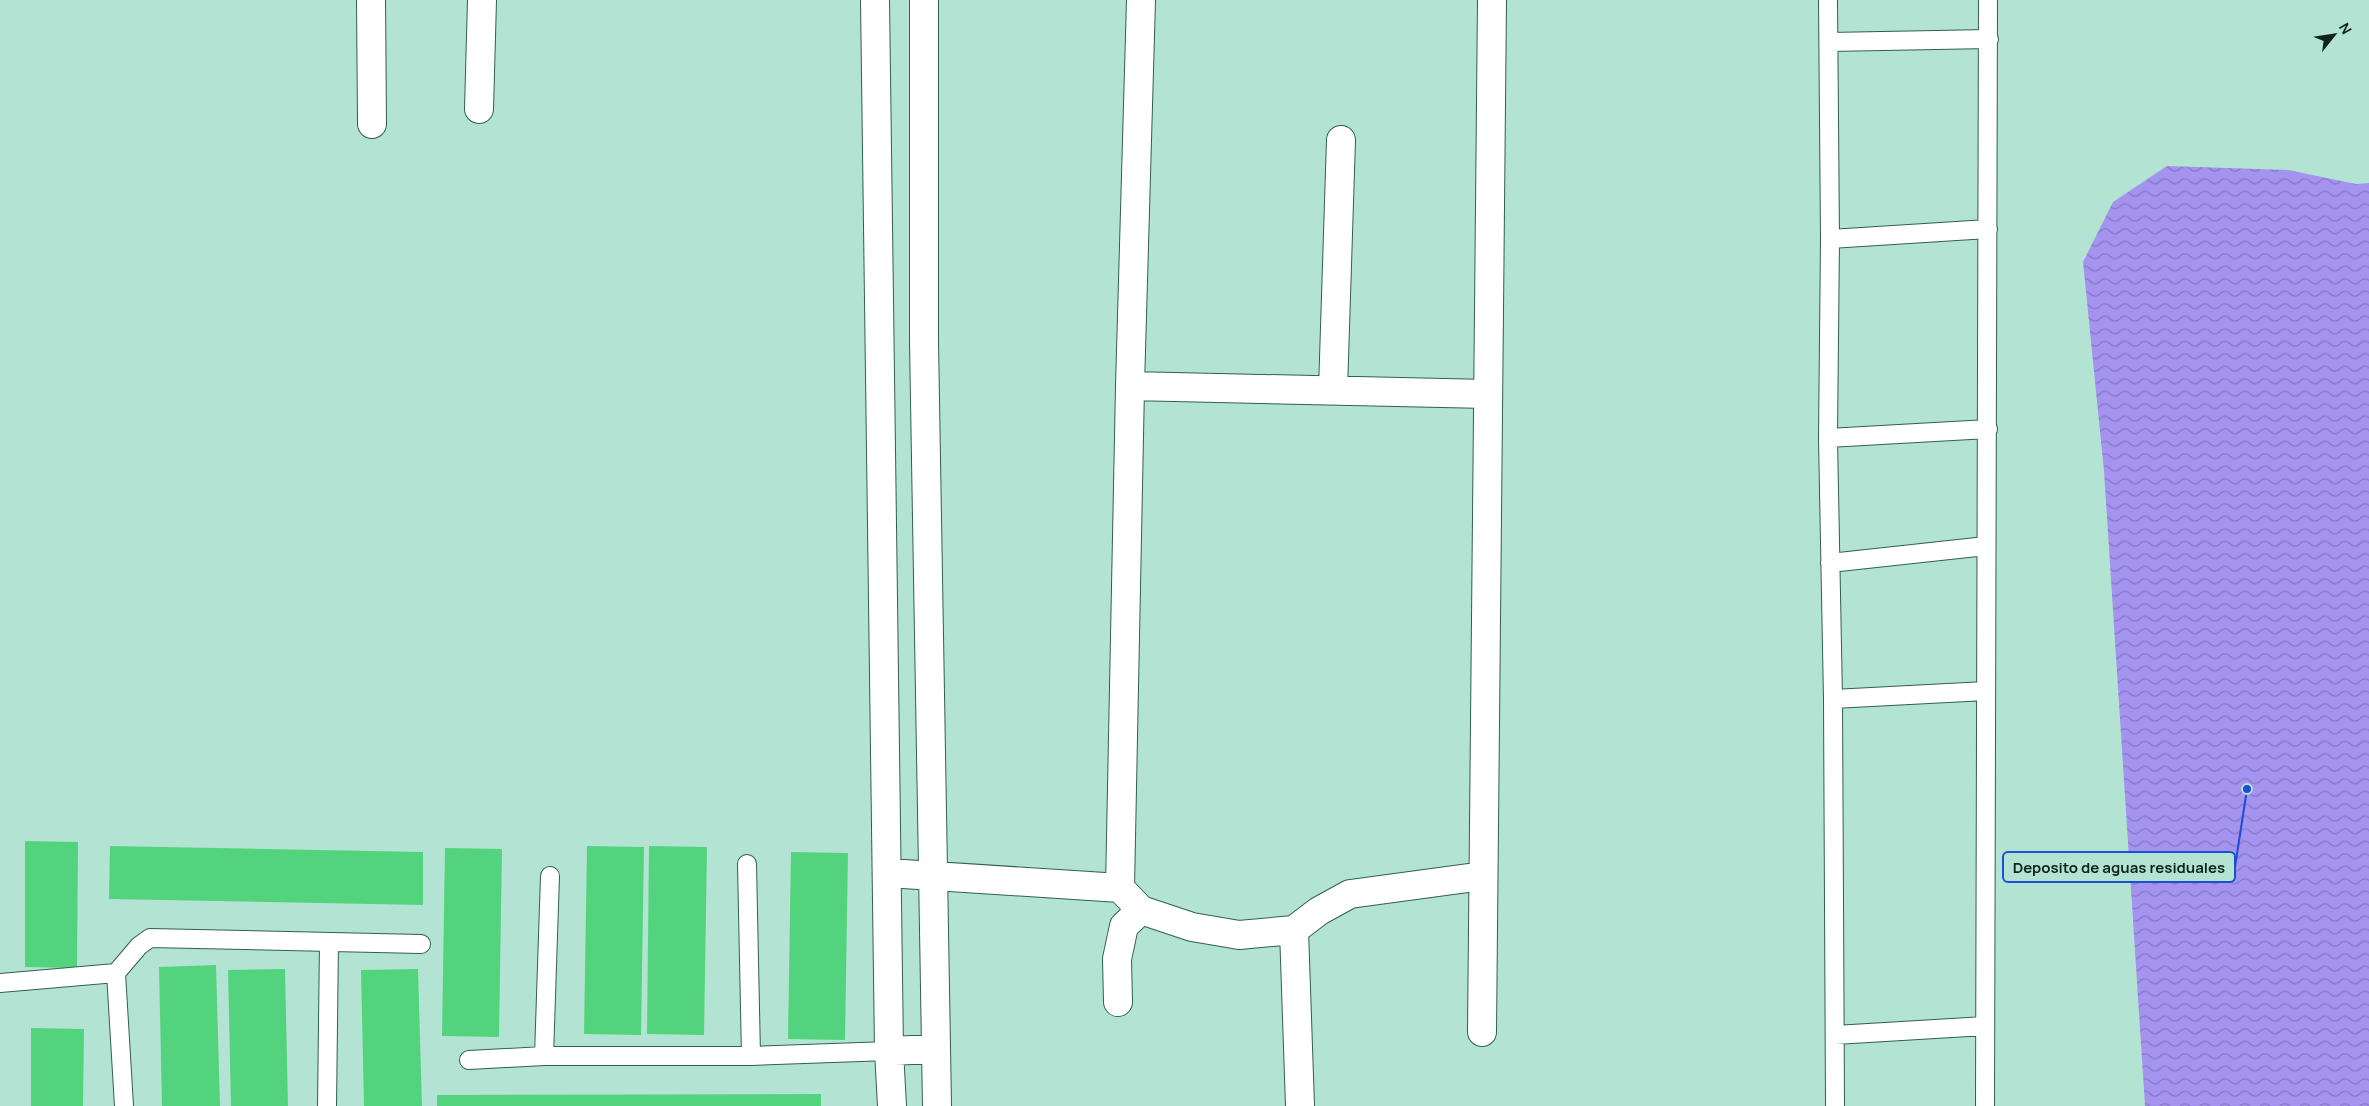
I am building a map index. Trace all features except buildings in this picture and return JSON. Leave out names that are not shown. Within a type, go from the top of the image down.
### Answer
[{"type":"street","points":[[371,0],[372,124]]},
{"type":"street","points":[[479,109],[482,0]]},
{"type":"street","points":[[875,0],[889,1051],[892,1106]]},
{"type":"street","points":[[924,0],[924,341],[937,1106]]},
{"type":"street","points":[[1120,888],[1130,386],[1141,0]]},
{"type":"street","points":[[1482,1032],[1492,0]]},
{"type":"street","points":[[1333,390],[1341,140]]},
{"type":"street","points":[[880,340],[924,341]]},
{"type":"street","points":[[1130,386],[1488,394]]},
{"type":"street","points":[[888,873],[932,874],[1120,888],[1142,910],[1192,927],[1239,936],[1294,930],[1319,911],[1350,894],[1483,876]]},
{"type":"street","points":[[1118,1002],[1117,959],[1124,926],[1142,910]]},
{"type":"street","points":[[1294,930],[1300,1106]]},
{"type":"street","points":[[889,1051],[936,1050]]},
{"type":"lane","points":[[1828,0],[1830,239],[1828,438],[1833,699],[1835,1106]]},
{"type":"lane","points":[[1984,1106],[1988,430],[1988,0]]},
{"type":"lane","points":[[1829,42],[1989,39]]},
{"type":"lane","points":[[1830,239],[1988,229]]},
{"type":"lane","points":[[1828,438],[1988,430]]},
{"type":"lane","points":[[1830,563],[1986,546]]},
{"type":"lane","points":[[1833,699],[1986,690]]},
{"type":"lane","points":[[747,864],[751,1056]]},
{"type":"lane","points":[[544,1056],[550,876]]},
{"type":"lane","points":[[124,1106],[116,973],[139,946],[150,938],[421,944]]},
{"type":"lane","points":[[327,1106],[329,942]]},
{"type":"lane","points":[[0,983],[116,973]]},
{"type":"lane","points":[[1835,1035],[1985,1026]]},
{"type":"lane","points":[[469,1060],[544,1056],[751,1056],[889,1051]]},
{"type":"water","points":[[2167,166],[2288,170],[2356,184],[2369,183],[2369,1106],[2145,1106],[2104,471],[2083,262],[2113,202]]},
{"type":"place","name":"Deposito de aguas residuales","points":[[2247,789]]}]
